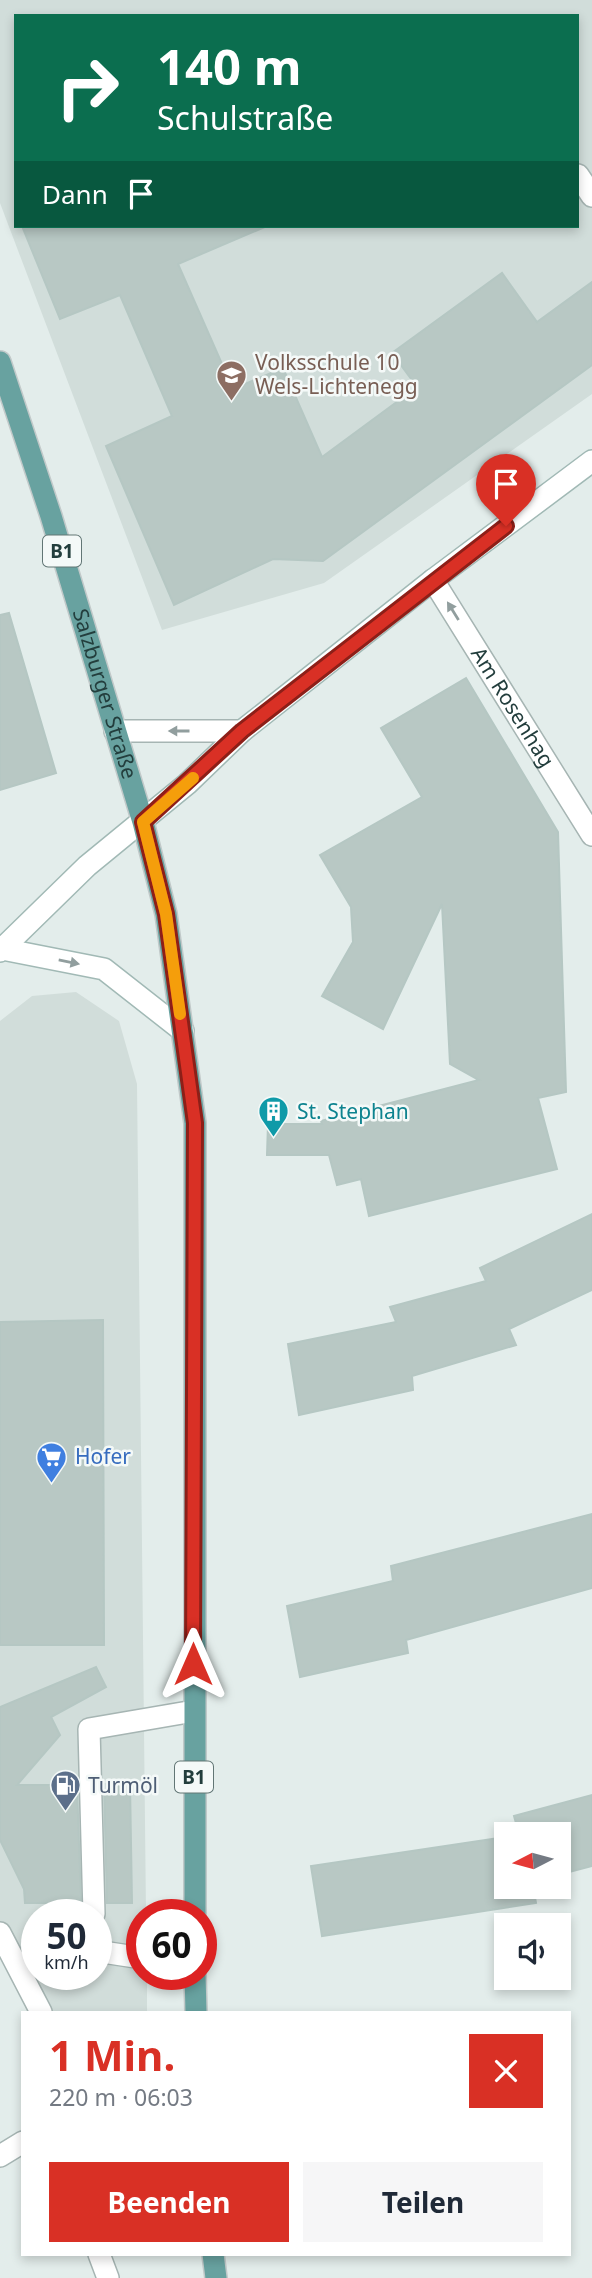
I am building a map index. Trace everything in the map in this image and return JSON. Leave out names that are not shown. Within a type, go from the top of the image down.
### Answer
[{"type":"main road","name":"Salzburger Straße","points":[[0,362],[59,541],[143,822],[166,914],[195,1123],[195,1899]]},
{"type":"main road","points":[[195,1990],[195,2011]]},
{"type":"main road","points":[[213,2256],[216,2278]]},
{"type":"street","points":[[579,176],[592,196]]},
{"type":"street","points":[[1,950],[87,866],[143,822],[242,731],[433,580],[592,461]]},
{"type":"street","name":"Am Rosenhag","points":[[433,580],[592,835]]},
{"type":"street","points":[[115,731],[242,731]]},
{"type":"street","points":[[1,950],[104,969],[183,1031]]},
{"type":"street","points":[[94,1899],[89,1729],[194,1712]]},
{"type":"street","points":[[1,1936],[40,2011]]},
{"type":"street","points":[[0,2156],[21,2144]]},
{"type":"street","points":[[100,2256],[108,2278]]},
{"type":"shaded area","points":[[0,0],[592,0],[592,394],[324,583],[162,630],[0,203]]},
{"type":"shaded area","points":[[76,992],[119,1021],[137,1084],[146,1899],[126,1899],[126,1990],[147,1990],[147,2011],[36,2011],[26,1990],[112,1990],[112,1899],[21,1899],[21,1979],[0,1932],[0,1021],[32,996]]},
{"type":"building","name":"Volksschule 10 Wels-Lichtenegg","points":[[23,228],[262,228],[178,264],[233,389],[283,368],[322,457],[417,387],[392,353],[502,273],[537,322],[592,282],[592,365],[323,561],[273,559],[174,605],[106,446],[172,416],[120,295],[60,319]]},
{"type":"building","points":[[9,613],[56,773],[0,790],[0,615]]},
{"type":"building","points":[[466,678],[558,832],[566,1092],[538,1098],[557,1169],[369,1216],[361,1179],[337,1185],[329,1155],[267,1155],[268,1124],[322,1124],[321,1121],[479,1080],[450,1064],[442,904],[383,1029],[322,996],[353,942],[351,907],[320,855],[422,797],[381,728]]},
{"type":"building","points":[[592,1214],[592,1290],[509,1329],[516,1345],[412,1376],[413,1390],[299,1415],[288,1344],[396,1322],[390,1307],[486,1281],[480,1268]]},
{"type":"building","name":"Hofer","points":[[103,1320],[104,1645],[0,1645],[0,1322]]},
{"type":"building","points":[[592,1514],[592,1588],[406,1640],[408,1653],[300,1677],[287,1606],[393,1581],[391,1566]]},
{"type":"building","name":"Turmöl","points":[[96,1667],[106,1687],[51,1717],[60,1735],[17,1785],[77,1785],[81,1899],[25,1899],[24,1889],[0,1840],[0,1707]]},
{"type":"building","points":[[104,1784],[130,1784],[132,1899],[126,1899],[126,1903],[112,1903],[112,1899],[107,1899]]},
{"type":"building","points":[[592,1795],[592,1866],[571,1872],[571,1822],[516,1822],[514,1816]]},
{"type":"building","points":[[494,1839],[494,1899],[535,1899],[536,1903],[322,1936],[311,1866]]},
{"type":"slow traffic","points":[[180,1014],[166,914],[143,822],[193,778]]},
{"type":"place","name":"Volksschule 10 Wels-Lichtenegg","points":[[232,402]]},
{"type":"place","name":"St. Stephan","points":[[274,1139]]},
{"type":"place","name":"Hofer","points":[[52,1484]]},
{"type":"place","name":"Turmöl","points":[[65,1813]]},
{"type":"route","points":[[193,1664],[195,1123],[166,914],[143,822],[242,731],[433,580],[506,526]]}]
